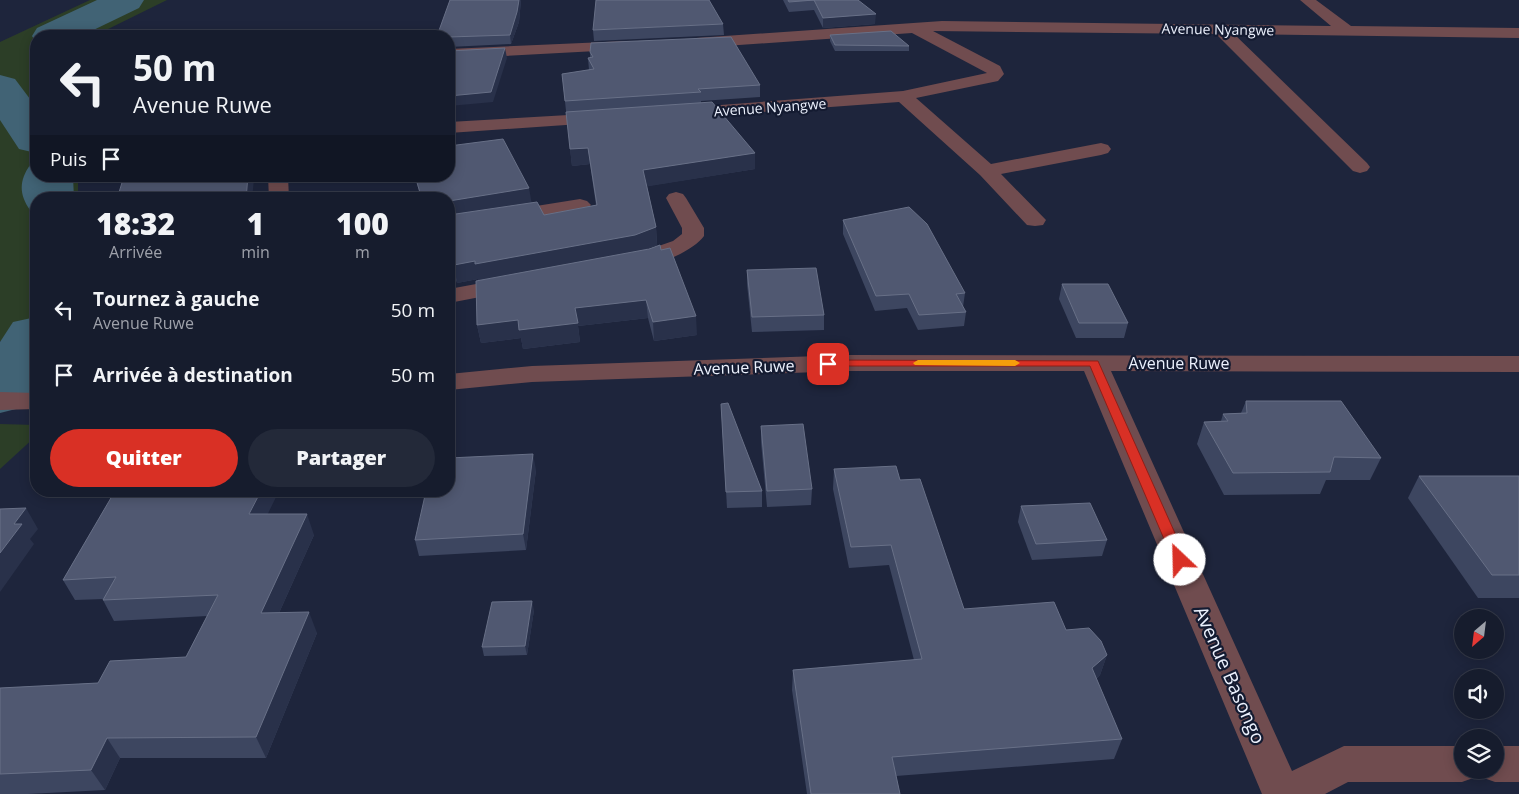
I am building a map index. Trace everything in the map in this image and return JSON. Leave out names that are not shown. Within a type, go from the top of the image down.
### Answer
[{"type":"street","points":[[1307,0],[1347,31]]},
{"type":"street","name":"Avenue Nyangwe","points":[[680,44],[942,26],[1519,33]]},
{"type":"street","name":"Avenue Nyangwe","points":[[668,114],[903,96],[992,78],[996,74],[994,70],[917,29]]},
{"type":"street","points":[[1220,30],[1360,167]]},
{"type":"street","points":[[455,54],[642,46]]},
{"type":"street","points":[[903,96],[987,171],[1035,220]]},
{"type":"street","points":[[455,128],[618,117]]},
{"type":"street","points":[[987,171],[1101,149]]},
{"type":"street","points":[[613,266],[642,260],[682,246],[694,236],[693,228],[676,198]]},
{"type":"street","points":[[455,225],[580,204]]},
{"type":"street","points":[[455,295],[536,280]]},
{"type":"street","name":"Avenue Ruwe","points":[[455,381],[532,374],[847,363],[1519,364]]},
{"type":"street","name":"Avenue Basongo","points":[[1094,363],[1282,794]]},
{"type":"street","points":[[0,400],[30,401]]},
{"type":"street","points":[[1286,794],[1344,764],[1454,764]]},
{"type":"street","points":[[1504,764],[1519,764]]},
{"type":"green space","points":[[90,0],[167,0],[106,30],[30,30],[30,182],[78,182],[78,192],[30,192],[30,340],[0,341],[0,42]]},
{"type":"green space","points":[[0,424],[30,425],[30,442],[0,469]]},
{"type":"building","points":[[450,0],[519,0],[510,35],[455,37],[455,30],[439,30]]},
{"type":"building","points":[[596,0],[709,0],[723,24],[593,30]]},
{"type":"building","points":[[788,0],[814,0],[789,2]]},
{"type":"building","points":[[814,0],[858,0],[876,14],[823,18]]},
{"type":"building","points":[[891,31],[909,46],[835,45],[830,35]]},
{"type":"building","points":[[731,37],[760,85],[698,89],[701,92],[565,101],[562,74],[594,69],[588,58],[593,57],[590,52],[591,43]]},
{"type":"building","points":[[505,48],[491,92],[455,95],[455,51]]},
{"type":"building","points":[[712,102],[755,153],[643,170],[656,227],[635,235],[475,264],[475,261],[455,265],[455,214],[537,202],[544,215],[597,205],[588,148],[570,149],[566,112]]},
{"type":"building","points":[[503,139],[529,188],[455,200],[455,192],[420,192],[417,182],[455,182],[455,145]]},
{"type":"building","points":[[122,182],[247,182],[247,192],[119,192]]},
{"type":"building","points":[[909,207],[927,224],[965,293],[956,294],[966,312],[919,315],[909,294],[876,296],[843,220]]},
{"type":"building","points":[[660,245],[661,250],[670,248],[696,316],[653,322],[646,300],[575,308],[578,323],[519,330],[518,320],[477,325],[476,281],[649,249]]},
{"type":"building","points":[[816,268],[824,315],[752,317],[747,270]]},
{"type":"building","points":[[1062,284],[1108,284],[1128,323],[1079,323]]},
{"type":"building","points":[[1246,401],[1341,401],[1381,458],[1334,457],[1330,472],[1233,473],[1204,422],[1228,421],[1223,414],[1247,413]]},
{"type":"building","points":[[728,403],[762,491],[726,492],[721,404]]},
{"type":"building","points":[[803,424],[812,489],[767,491],[761,426]]},
{"type":"building","points":[[533,454],[523,534],[415,540],[425,497],[455,497],[455,458]]},
{"type":"building","points":[[896,466],[900,480],[920,479],[964,609],[1054,602],[1066,630],[1089,628],[1101,641],[1107,655],[1092,668],[1122,739],[892,757],[900,794],[811,794],[793,670],[922,659],[891,545],[851,547],[834,469]]},
{"type":"building","points":[[1419,476],[1519,476],[1519,575],[1492,575]]},
{"type":"building","points":[[111,497],[258,497],[249,514],[307,514],[261,613],[309,612],[256,737],[107,738],[91,770],[0,774],[0,688],[98,683],[110,661],[186,657],[218,595],[103,600],[116,577],[63,580]]},
{"type":"building","points":[[1090,503],[1107,540],[1036,544],[1021,506]]},
{"type":"building","points":[[26,508],[14,524],[22,524],[0,553],[0,509]]},
{"type":"building","points":[[532,601],[525,646],[482,647],[492,602]]},
{"type":"waterway","points":[[64,30],[126,0]]},
{"type":"waterway","points":[[0,88],[30,130]]},
{"type":"waterway","points":[[48,182],[48,192]]},
{"type":"waterway","points":[[0,392],[30,345]]},
{"type":"slow traffic","points":[[918,363],[1015,363]]},
{"type":"route","points":[[828,364],[1094,363],[1180,560]]}]
